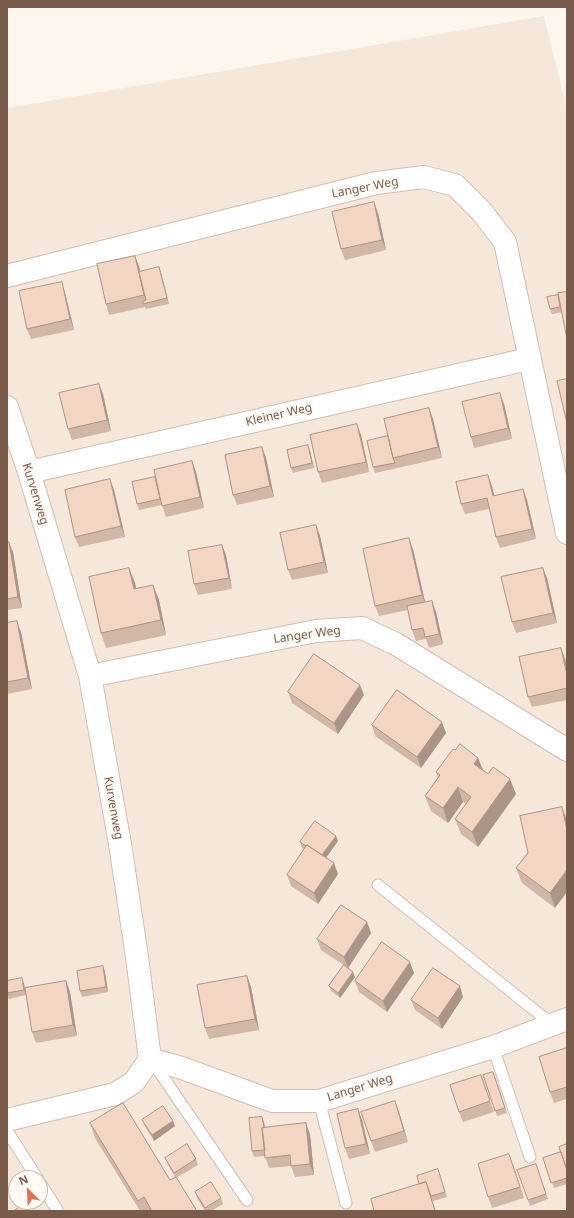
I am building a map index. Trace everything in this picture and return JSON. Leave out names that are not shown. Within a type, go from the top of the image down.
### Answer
[{"type":"street","name":"Langer Weg","points":[[7,276],[376,183],[424,177],[455,185],[482,212],[505,242],[567,533]]},
{"type":"street","name":"Kleiner Weg","points":[[29,472],[529,359]]},
{"type":"street","name":"Kurvenweg","points":[[7,407],[29,472],[90,676],[120,844],[150,1059]]},
{"type":"street","name":"Langer Weg","points":[[90,676],[316,631],[362,628],[396,644],[567,750]]},
{"type":"street","name":"Langer Weg","points":[[150,1059],[272,1100],[319,1101],[492,1047],[560,1022]]},
{"type":"street","points":[[7,1120],[115,1094],[134,1082],[150,1059]]},
{"type":"lane","points":[[378,886],[560,1022]]},
{"type":"lane","points":[[492,1047],[530,1157]]},
{"type":"lane","points":[[150,1059],[247,1200]]},
{"type":"lane","points":[[319,1101],[346,1203]]},
{"type":"lane","points":[[7,1131],[32,1170]]},
{"type":"lane","points":[[48,1195],[58,1211]]},
{"type":"shaded area","points":[[544,16],[567,111],[567,1211],[7,1211],[7,108]]},
{"type":"building","points":[[374,202],[382,240],[341,249],[332,212]]},
{"type":"building","points":[[135,256],[144,295],[106,304],[97,264]]},
{"type":"building","points":[[159,267],[167,298],[143,304],[143,301],[146,300],[139,272]]},
{"type":"building","points":[[62,282],[70,319],[27,329],[19,291]]},
{"type":"building","points":[[567,292],[567,339],[558,293]]},
{"type":"building","points":[[558,295],[560,307],[550,309],[547,297]]},
{"type":"building","points":[[567,379],[567,423],[557,381]]},
{"type":"building","points":[[99,384],[107,420],[68,429],[59,393]]},
{"type":"building","points":[[500,393],[508,428],[471,437],[462,402]]},
{"type":"building","points":[[429,408],[438,447],[393,458],[384,419]]},
{"type":"building","points":[[357,424],[366,462],[318,472],[310,435]]},
{"type":"building","points":[[388,436],[395,463],[373,467],[367,441]]},
{"type":"building","points":[[308,445],[312,463],[291,468],[287,450]]},
{"type":"building","points":[[262,447],[270,486],[233,495],[225,455]]},
{"type":"building","points":[[192,461],[200,497],[162,506],[154,470]]},
{"type":"building","points":[[488,475],[493,496],[523,489],[532,529],[496,537],[487,498],[461,504],[456,482]]},
{"type":"building","points":[[155,477],[160,499],[137,504],[132,482]]},
{"type":"building","points":[[110,479],[121,526],[75,537],[65,490]]},
{"type":"building","points":[[316,525],[324,562],[288,570],[280,533]]},
{"type":"building","points":[[409,538],[422,595],[375,606],[363,549]]},
{"type":"building","points":[[7,542],[9,542],[18,597],[7,599]]},
{"type":"building","points":[[222,545],[229,578],[194,584],[188,551]]},
{"type":"building","points":[[129,568],[134,589],[153,585],[161,620],[101,633],[89,577]]},
{"type":"building","points":[[543,568],[553,613],[512,622],[501,577]]},
{"type":"building","points":[[432,601],[439,634],[425,637],[423,628],[412,630],[407,606]]},
{"type":"building","points":[[17,621],[28,678],[7,682],[7,623]]},
{"type":"building","points":[[561,648],[567,675],[567,688],[528,697],[519,657]]},
{"type":"building","points":[[314,654],[360,685],[334,723],[288,692]]},
{"type":"building","points":[[397,690],[442,722],[417,757],[372,725]]},
{"type":"building","points":[[460,744],[478,758],[474,764],[488,774],[493,767],[510,779],[472,832],[455,819],[471,797],[458,787],[443,808],[425,796],[440,775],[436,772],[453,749],[455,750]]},
{"type":"building","points":[[562,807],[567,830],[567,870],[550,893],[516,868],[528,853],[520,816]]},
{"type":"building","points":[[315,821],[336,836],[322,855],[300,842]]},
{"type":"building","points":[[307,845],[334,863],[314,893],[287,875]]},
{"type":"building","points":[[341,905],[367,922],[344,957],[317,939]]},
{"type":"building","points":[[382,942],[410,962],[383,1001],[355,981]]},
{"type":"building","points":[[344,965],[353,972],[338,993],[329,986]]},
{"type":"building","points":[[103,966],[106,987],[80,991],[77,971]]},
{"type":"building","points":[[433,968],[460,986],[438,1018],[411,1000]]},
{"type":"building","points":[[247,976],[255,1019],[205,1028],[197,985]]},
{"type":"building","points":[[22,978],[24,990],[7,993],[7,981]]},
{"type":"building","points":[[66,981],[73,1025],[32,1032],[25,988]]},
{"type":"building","points":[[567,1048],[567,1087],[550,1092],[539,1057]]},
{"type":"building","points":[[493,1072],[505,1108],[495,1111],[483,1075]]},
{"type":"building","points":[[481,1075],[490,1101],[459,1112],[450,1085]]},
{"type":"building","points":[[395,1101],[404,1131],[371,1141],[361,1112]]},
{"type":"building","points":[[123,1103],[170,1180],[176,1177],[197,1211],[152,1211],[144,1197],[138,1201],[90,1123]]},
{"type":"building","points":[[163,1106],[173,1121],[152,1135],[142,1120]]},
{"type":"building","points":[[358,1109],[366,1144],[345,1148],[337,1114]]},
{"type":"building","points":[[262,1117],[265,1150],[252,1151],[249,1118]]},
{"type":"building","points":[[306,1123],[310,1164],[291,1166],[290,1155],[265,1158],[262,1128]]},
{"type":"building","points":[[187,1144],[196,1159],[174,1173],[165,1158]]},
{"type":"building","points":[[567,1144],[567,1170],[559,1147]]},
{"type":"building","points":[[561,1152],[567,1170],[567,1178],[551,1183],[543,1158]]},
{"type":"building","points":[[509,1154],[520,1187],[488,1197],[478,1164]]},
{"type":"building","points":[[536,1164],[546,1194],[528,1200],[517,1170]]},
{"type":"building","points":[[438,1169],[445,1192],[431,1196],[426,1182],[419,1184],[417,1176]]},
{"type":"building","points":[[211,1182],[221,1198],[205,1208],[195,1192]]},
{"type":"building","points":[[426,1182],[435,1211],[374,1211],[371,1199]]},
{"type":"building","points":[[26,1210],[27,1211],[14,1211]]}]
